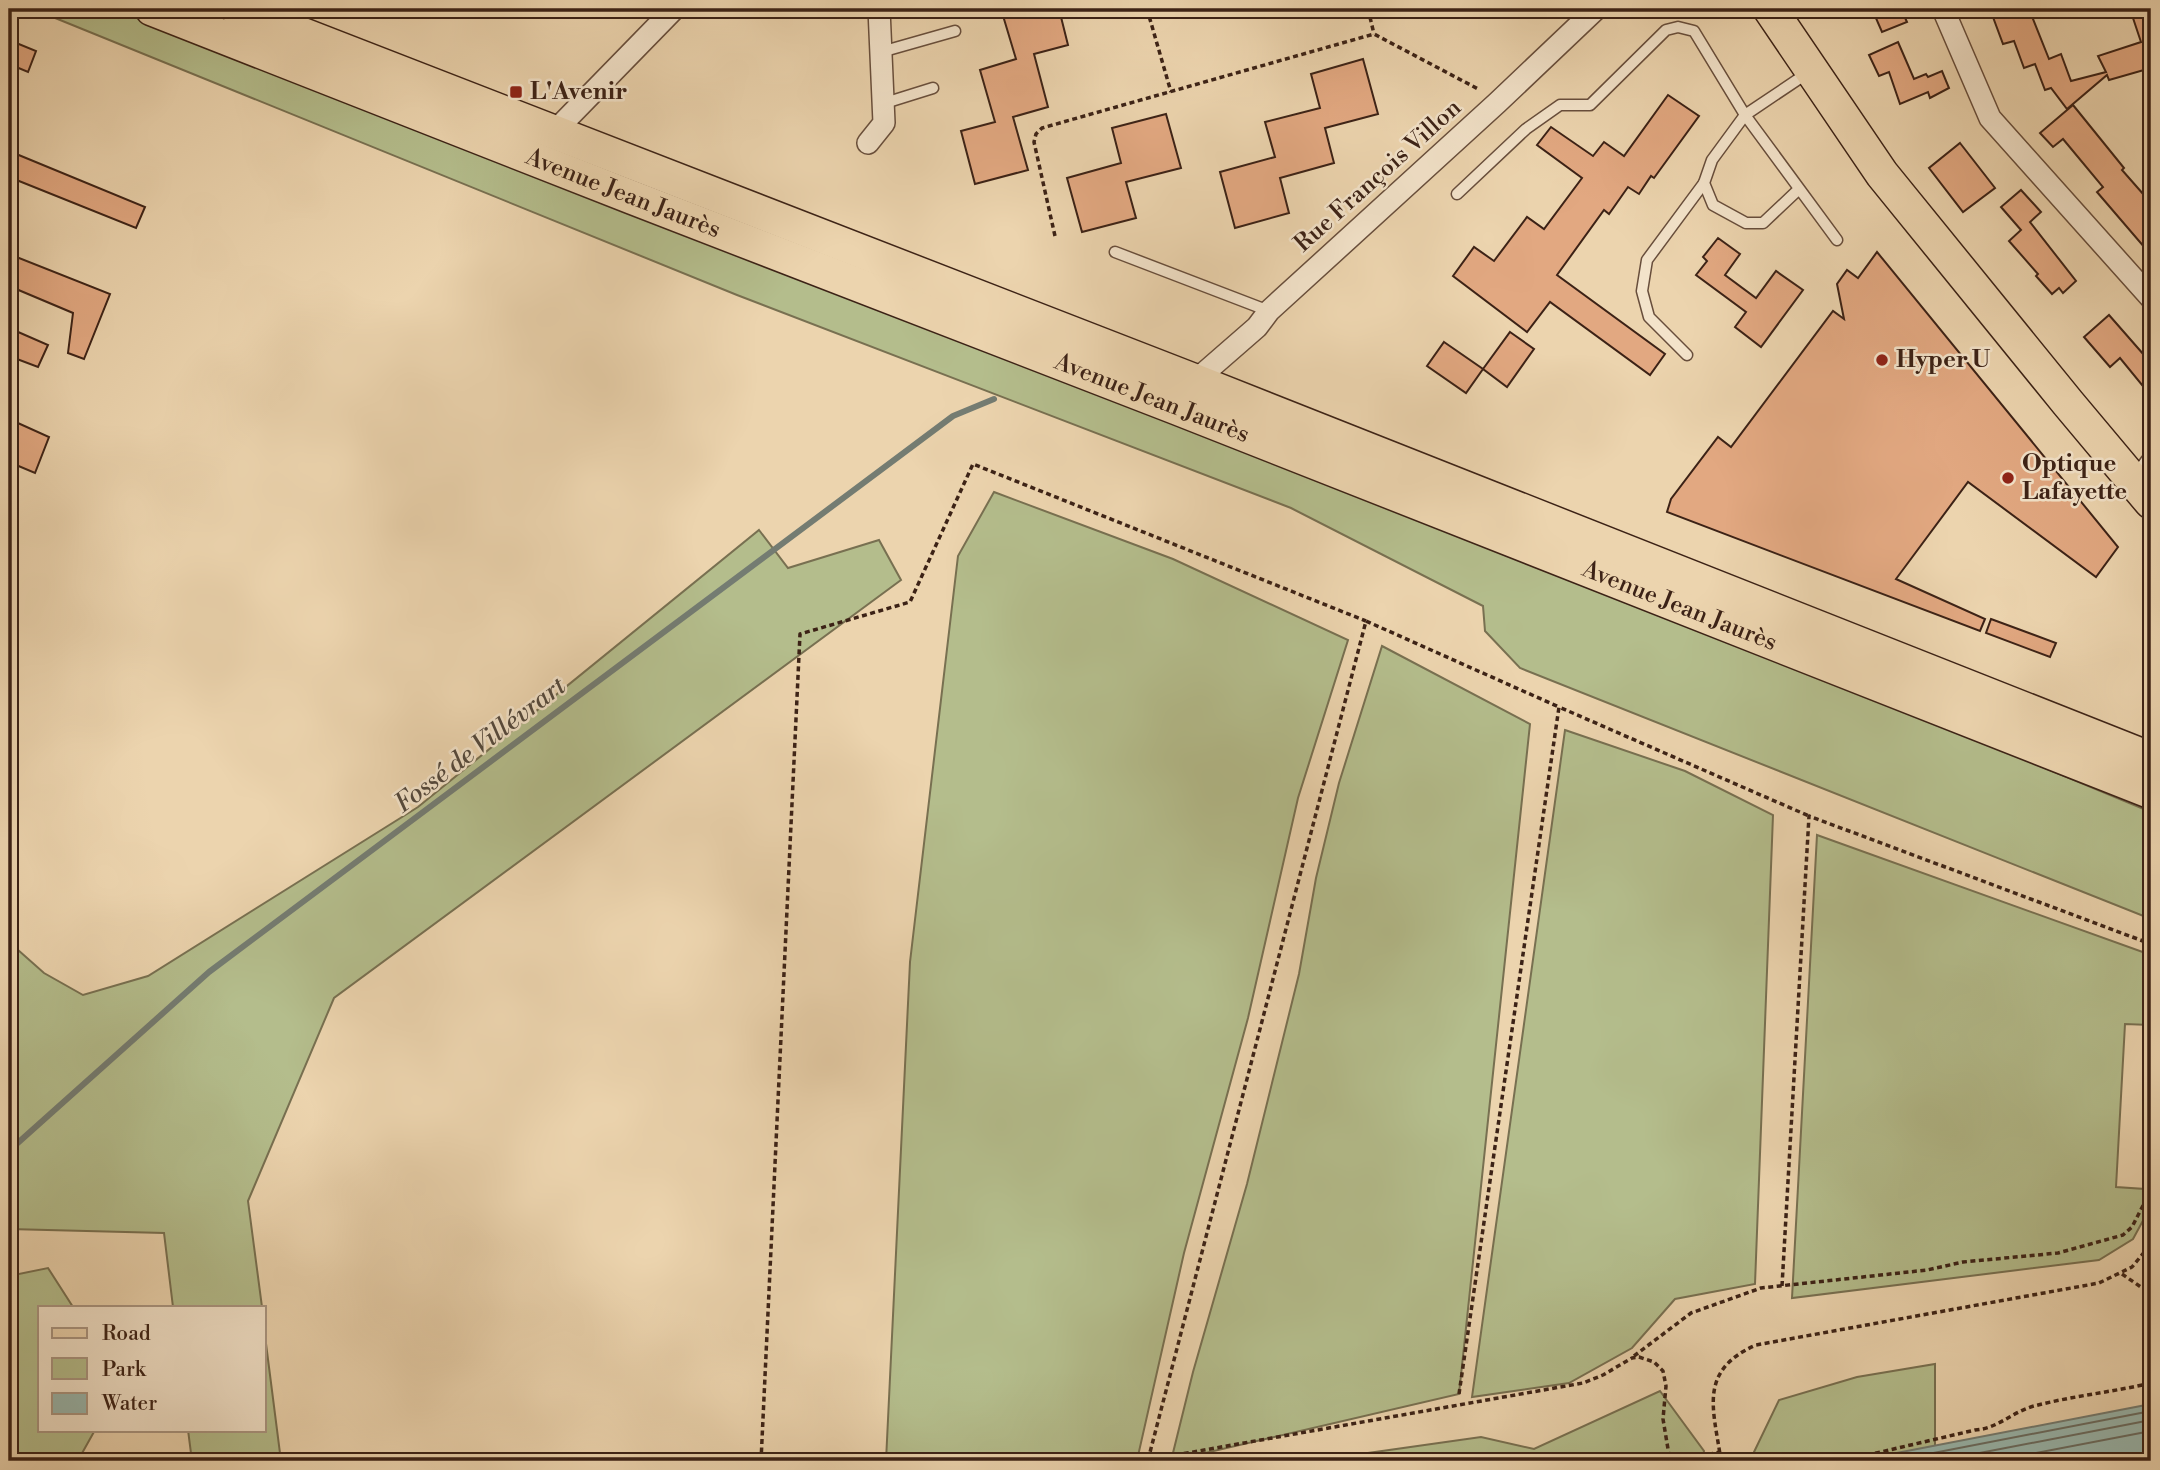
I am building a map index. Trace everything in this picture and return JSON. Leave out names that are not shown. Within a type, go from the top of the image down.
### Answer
[{"type":"main road","name":"Avenue Jean Jaurès","points":[[152,9],[2151,792]]},
{"type":"main road","name":"Avenue Jean Jaurès","points":[[237,9],[1195,381],[2151,759]]},
{"type":"main road","points":[[1770,9],[1882,174],[2068,403],[2146,483]]},
{"type":"street","points":[[297,66],[379,84],[529,140],[554,132],[674,9]]},
{"type":"street","points":[[868,143],[884,123],[879,9]]},
{"type":"street","points":[[1943,9],[1990,118],[2151,298]]},
{"type":"street","name":"Rue François Villon","points":[[1195,381],[1257,327],[1269,311],[1497,103],[1583,13]]},
{"type":"lane","points":[[1457,194],[1526,130],[1560,105],[1590,105],[1666,30],[1678,27],[1694,31],[1745,115],[1837,240]]},
{"type":"lane","points":[[881,52],[955,31]]},
{"type":"lane","points":[[1687,355],[1649,317],[1642,291],[1647,260],[1704,183],[1712,160],[1745,115],[1811,71]]},
{"type":"lane","points":[[884,103],[933,88]]},
{"type":"lane","points":[[1704,183],[1713,205],[1746,223],[1763,223],[1799,188]]},
{"type":"lane","points":[[1115,252],[1269,311]]},
{"type":"path","points":[[1147,9],[1171,92]]},
{"type":"path","points":[[1368,9],[1374,34]]},
{"type":"path","points":[[1055,236],[1034,142],[1035,134],[1042,128],[1374,34],[1476,87],[1497,103]]},
{"type":"path","points":[[761,1461],[800,634],[910,602],[973,464],[1366,621],[1809,817],[2151,944]]},
{"type":"path","points":[[1366,621],[1145,1461],[1583,1383],[1603,1376],[1632,1358],[1691,1313],[1761,1288],[1927,1270],[1963,1262],[2059,1253],[2123,1235],[2132,1227],[2151,1190]]},
{"type":"path","points":[[1459,1394],[1559,707]]},
{"type":"path","points":[[1782,1286],[1809,817]]},
{"type":"path","points":[[1721,1461],[1713,1406],[1716,1384],[1730,1360],[1745,1350],[1756,1345],[1833,1329],[2099,1283],[2122,1273],[2142,1257],[2151,1244]]},
{"type":"path","points":[[2122,1273],[2151,1294]]},
{"type":"path","points":[[1632,1358],[1639,1357],[1654,1363],[1662,1371],[1666,1386],[1663,1419],[1672,1461],[1720,1452]]},
{"type":"path","points":[[1842,1461],[1986,1429],[2013,1413],[2034,1406],[2151,1383]]},
{"type":"green space","points":[[33,9],[129,9],[1597,582],[2151,812],[2151,919],[1520,668],[1485,631],[1483,606],[1291,508],[737,295]]},
{"type":"green space","points":[[994,492],[1173,559],[1348,640],[1298,798],[1248,1018],[1184,1253],[1138,1456],[1109,1461],[886,1461],[910,962],[958,556]]},
{"type":"green space","points":[[759,530],[788,568],[879,540],[901,580],[334,998],[248,1201],[262,1306],[173,1306],[164,1233],[9,1229],[9,942],[44,973],[83,995],[148,976],[418,807]]},
{"type":"green space","points":[[1382,646],[1530,724],[1459,1394],[1171,1461],[1193,1372],[1247,1184],[1299,974],[1316,878],[1339,783]]},
{"type":"green space","points":[[1565,730],[1685,771],[1773,815],[1755,1284],[1675,1299],[1632,1348],[1569,1383],[1472,1397]]},
{"type":"green space","points":[[1817,835],[2151,955],[2150,1025],[2125,1024],[2116,1187],[2145,1189],[2146,1215],[2133,1239],[2099,1260],[1792,1298]]},
{"type":"green space","points":[[48,1268],[72,1306],[38,1306],[38,1432],[94,1432],[81,1455],[42,1461],[9,1461],[9,1276]]},
{"type":"green space","points":[[266,1344],[281,1461],[192,1461],[188,1432],[266,1432]]},
{"type":"green space","points":[[1935,1364],[1935,1452],[1886,1461],[1759,1461],[1754,1452],[1779,1400],[1857,1377]]},
{"type":"green space","points":[[1660,1391],[1704,1451],[1702,1461],[1348,1461],[1354,1455],[1481,1437],[1534,1449]]},
{"type":"water","points":[[2151,1404],[2151,1461],[1855,1461]]},
{"type":"building","points":[[1001,9],[1059,9],[1068,45],[1034,54],[1048,107],[1013,117],[1028,170],[975,184],[961,131],[995,122],[980,70],[1016,59]]},
{"type":"building","points":[[1872,9],[1901,9],[1907,22],[1882,32]]},
{"type":"building","points":[[1990,9],[2029,9],[2049,59],[2061,54],[2071,81],[2106,72],[2098,56],[2141,42],[2130,9],[2151,9],[2151,68],[2109,80],[2107,75],[2067,109],[2051,88],[2045,90],[2035,64],[2024,68],[2014,41],[2003,44]]},
{"type":"building","points":[[9,40],[36,51],[28,72],[9,64]]},
{"type":"building","points":[[1898,42],[1914,79],[1942,71],[1949,88],[1930,98],[1928,92],[1900,104],[1889,72],[1879,76],[1869,55]]},
{"type":"building","points":[[1363,59],[1378,114],[1325,128],[1334,163],[1280,178],[1289,213],[1235,228],[1220,172],[1275,157],[1265,122],[1320,108],[1311,74]]},
{"type":"building","points":[[1668,95],[1699,116],[1654,178],[1651,176],[1639,194],[1628,187],[1609,214],[1604,210],[1557,275],[1665,354],[1650,375],[1550,302],[1527,332],[1453,276],[1474,247],[1494,261],[1527,217],[1544,229],[1582,178],[1537,145],[1551,127],[1593,156],[1604,142],[1624,156]]},
{"type":"building","points":[[2073,105],[2124,168],[2122,170],[2151,203],[2151,255],[2097,192],[2103,187],[2063,139],[2053,147],[2040,133]]},
{"type":"building","points":[[1166,114],[1181,168],[1126,182],[1136,218],[1082,232],[1067,178],[1121,163],[1112,128]]},
{"type":"building","points":[[1960,143],[1995,188],[1963,212],[1929,168]]},
{"type":"building","points":[[9,151],[145,207],[136,228],[9,177]]},
{"type":"building","points":[[2021,190],[2041,212],[2030,222],[2076,281],[2063,293],[2059,288],[2052,294],[2009,241],[2021,230],[2001,207]]},
{"type":"building","points":[[1718,238],[1740,254],[1725,275],[1756,298],[1776,271],[1803,290],[1761,347],[1735,327],[1746,312],[1696,275],[1707,261],[1703,257]]},
{"type":"building","points":[[1877,252],[2118,547],[2096,577],[1968,482],[1896,579],[1985,619],[1980,631],[1667,512],[1671,499],[1718,437],[1731,447],[1833,311],[1844,319],[1837,284],[1847,270],[1858,278]]},
{"type":"building","points":[[9,254],[110,294],[84,359],[68,353],[73,313],[9,286]]},
{"type":"building","points":[[2109,315],[2151,363],[2151,396],[2120,358],[2110,367],[2084,337]]},
{"type":"building","points":[[9,328],[48,345],[38,367],[9,356]]},
{"type":"building","points":[[1510,332],[1534,349],[1507,387],[1483,369]]},
{"type":"building","points":[[1444,342],[1483,369],[1466,393],[1427,366]]},
{"type":"building","points":[[9,419],[49,437],[35,473],[9,462]]},
{"type":"building","points":[[1991,619],[2056,643],[2050,657],[1986,633]]},
{"type":"waterway","name":"Fossé de Villévrart","points":[[9,1149],[209,972],[953,416],[994,399]]},
{"type":"place","name":"L'Avenir","points":[[516,92]]},
{"type":"place","name":"Hyper U","points":[[1882,360]]},
{"type":"place","name":"Optique Lafayette","points":[[2008,478]]}]
